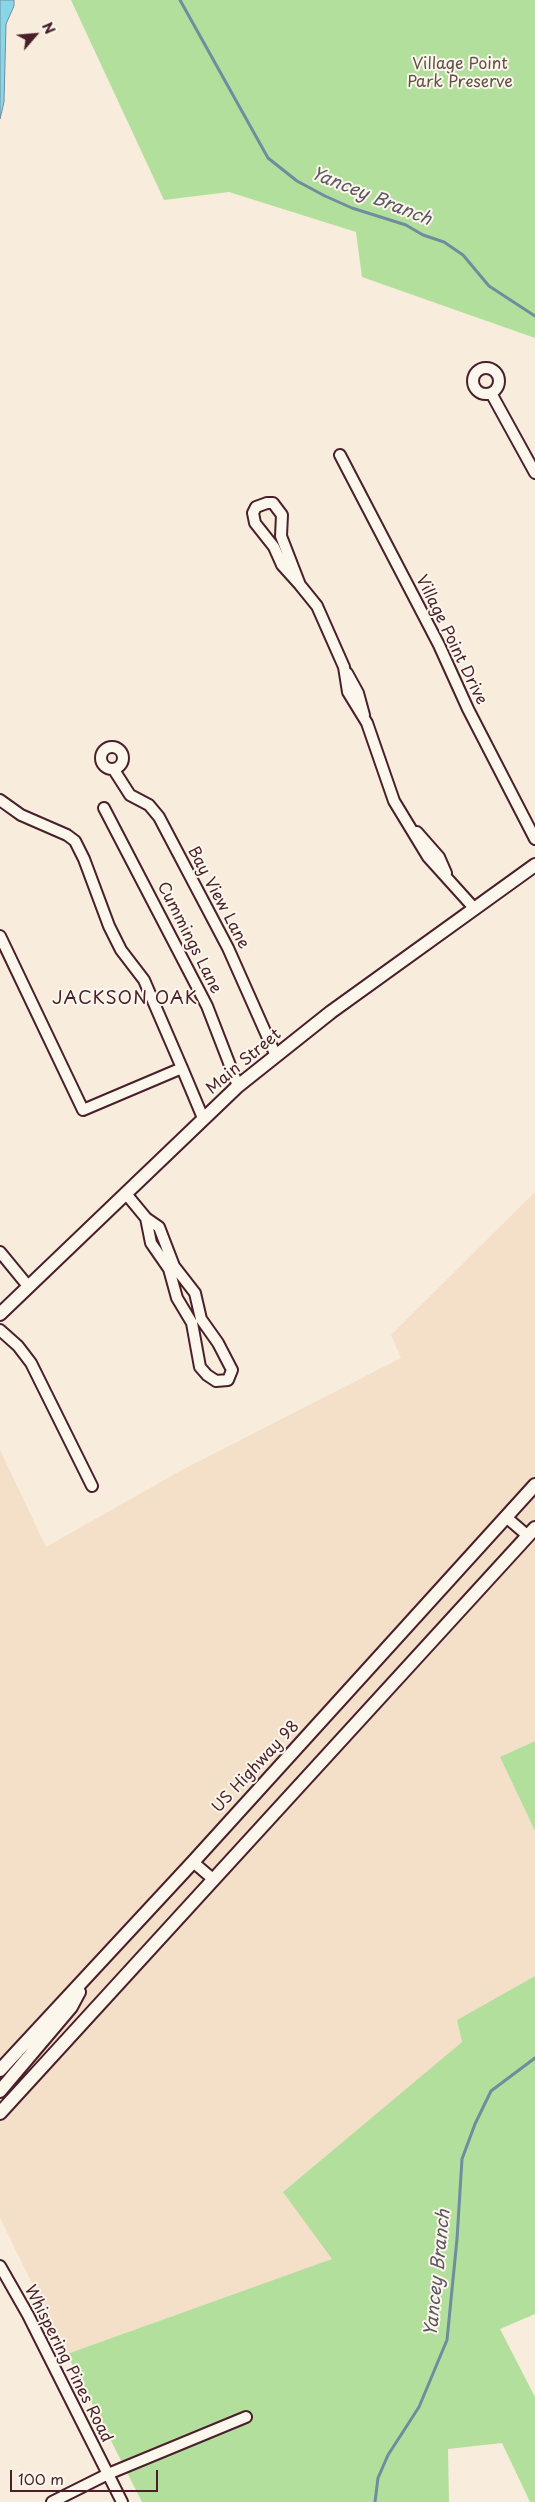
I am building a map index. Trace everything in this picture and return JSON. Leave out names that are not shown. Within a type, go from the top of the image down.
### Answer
[{"type":"main road","name":"Main Street","points":[[0,1314],[127,1195],[203,1118],[238,1086],[331,1012],[535,865]]},
{"type":"main road","name":"US Highway 98","points":[[0,2070],[193,1862],[535,1485]]},
{"type":"main road","points":[[2,2113],[531,1532]]},
{"type":"main road","points":[[0,2091],[70,2007],[95,1967]]},
{"type":"street","points":[[491,393],[535,472]]},
{"type":"street","name":"Village Point Drive","points":[[340,455],[535,839]]},
{"type":"street","points":[[300,584],[281,536],[282,515],[273,503],[261,504],[253,513],[255,524],[270,543],[282,565],[317,606],[344,667],[352,701],[367,723],[394,801],[413,828],[439,857],[451,884],[474,908]]},
{"type":"street","name":"Bay View Lane","points":[[114,770],[130,795],[149,806],[159,817],[228,948],[276,1056]]},
{"type":"street","points":[[0,800],[21,815],[67,835],[75,841],[84,859],[109,926],[122,950],[144,980],[203,1118]]},
{"type":"street","name":"Cummings Lane","points":[[104,808],[207,1006],[238,1086]]},
{"type":"street","points":[[0,936],[83,1110],[182,1068]]},
{"type":"street","points":[[127,1195],[146,1218],[159,1227],[171,1267],[177,1298],[196,1321],[218,1343],[232,1370],[228,1380],[216,1380],[207,1375],[200,1367],[196,1321],[195,1293],[171,1267]]},
{"type":"street","points":[[0,1252],[28,1286]]},
{"type":"street","points":[[0,1330],[18,1346],[31,1363],[92,1486]]},
{"type":"street","points":[[506,1516],[531,1532]]},
{"type":"street","points":[[193,1862],[214,1880]]},
{"type":"street","name":"Whispering Pines Road","points":[[0,2266],[28,2315],[122,2502]]},
{"type":"street","points":[[52,2502],[108,2474],[246,2417]]},
{"type":"shaded area","points":[[535,1192],[535,1741],[500,1757],[535,1831],[535,1976],[457,2020],[462,2042],[284,2192],[333,2259],[67,2354],[0,2218],[0,1450],[46,1547],[182,1470],[401,1358],[391,1335]]},
{"type":"green space","name":"Village Point Park Preserve","points":[[71,0],[535,0],[535,338],[362,277],[356,232],[229,192],[164,200]]},
{"type":"green space","points":[[535,1741],[535,1831],[500,1757]]},
{"type":"green space","points":[[535,1976],[535,2314],[500,2329],[535,2397],[535,2502],[530,2502],[502,2443],[448,2449],[449,2502],[142,2502],[67,2354],[332,2259],[283,2192],[462,2042],[457,2020]]},
{"type":"water","points":[[0,0],[14,0],[14,6],[6,24],[4,102],[0,119]]},
{"type":"waterway","name":"Yancey Branch","points":[[180,0],[268,158],[297,181],[325,196],[352,208],[406,225],[423,235],[444,242],[463,255],[489,286],[535,316]]},
{"type":"waterway","name":"Yancey Branch","points":[[375,2502],[378,2478],[388,2455],[419,2407],[447,2340],[457,2239],[462,2159],[475,2124],[491,2091],[535,2058]]},
{"type":"district","name":"JACKSON OAK","points":[[125,999]]}]
